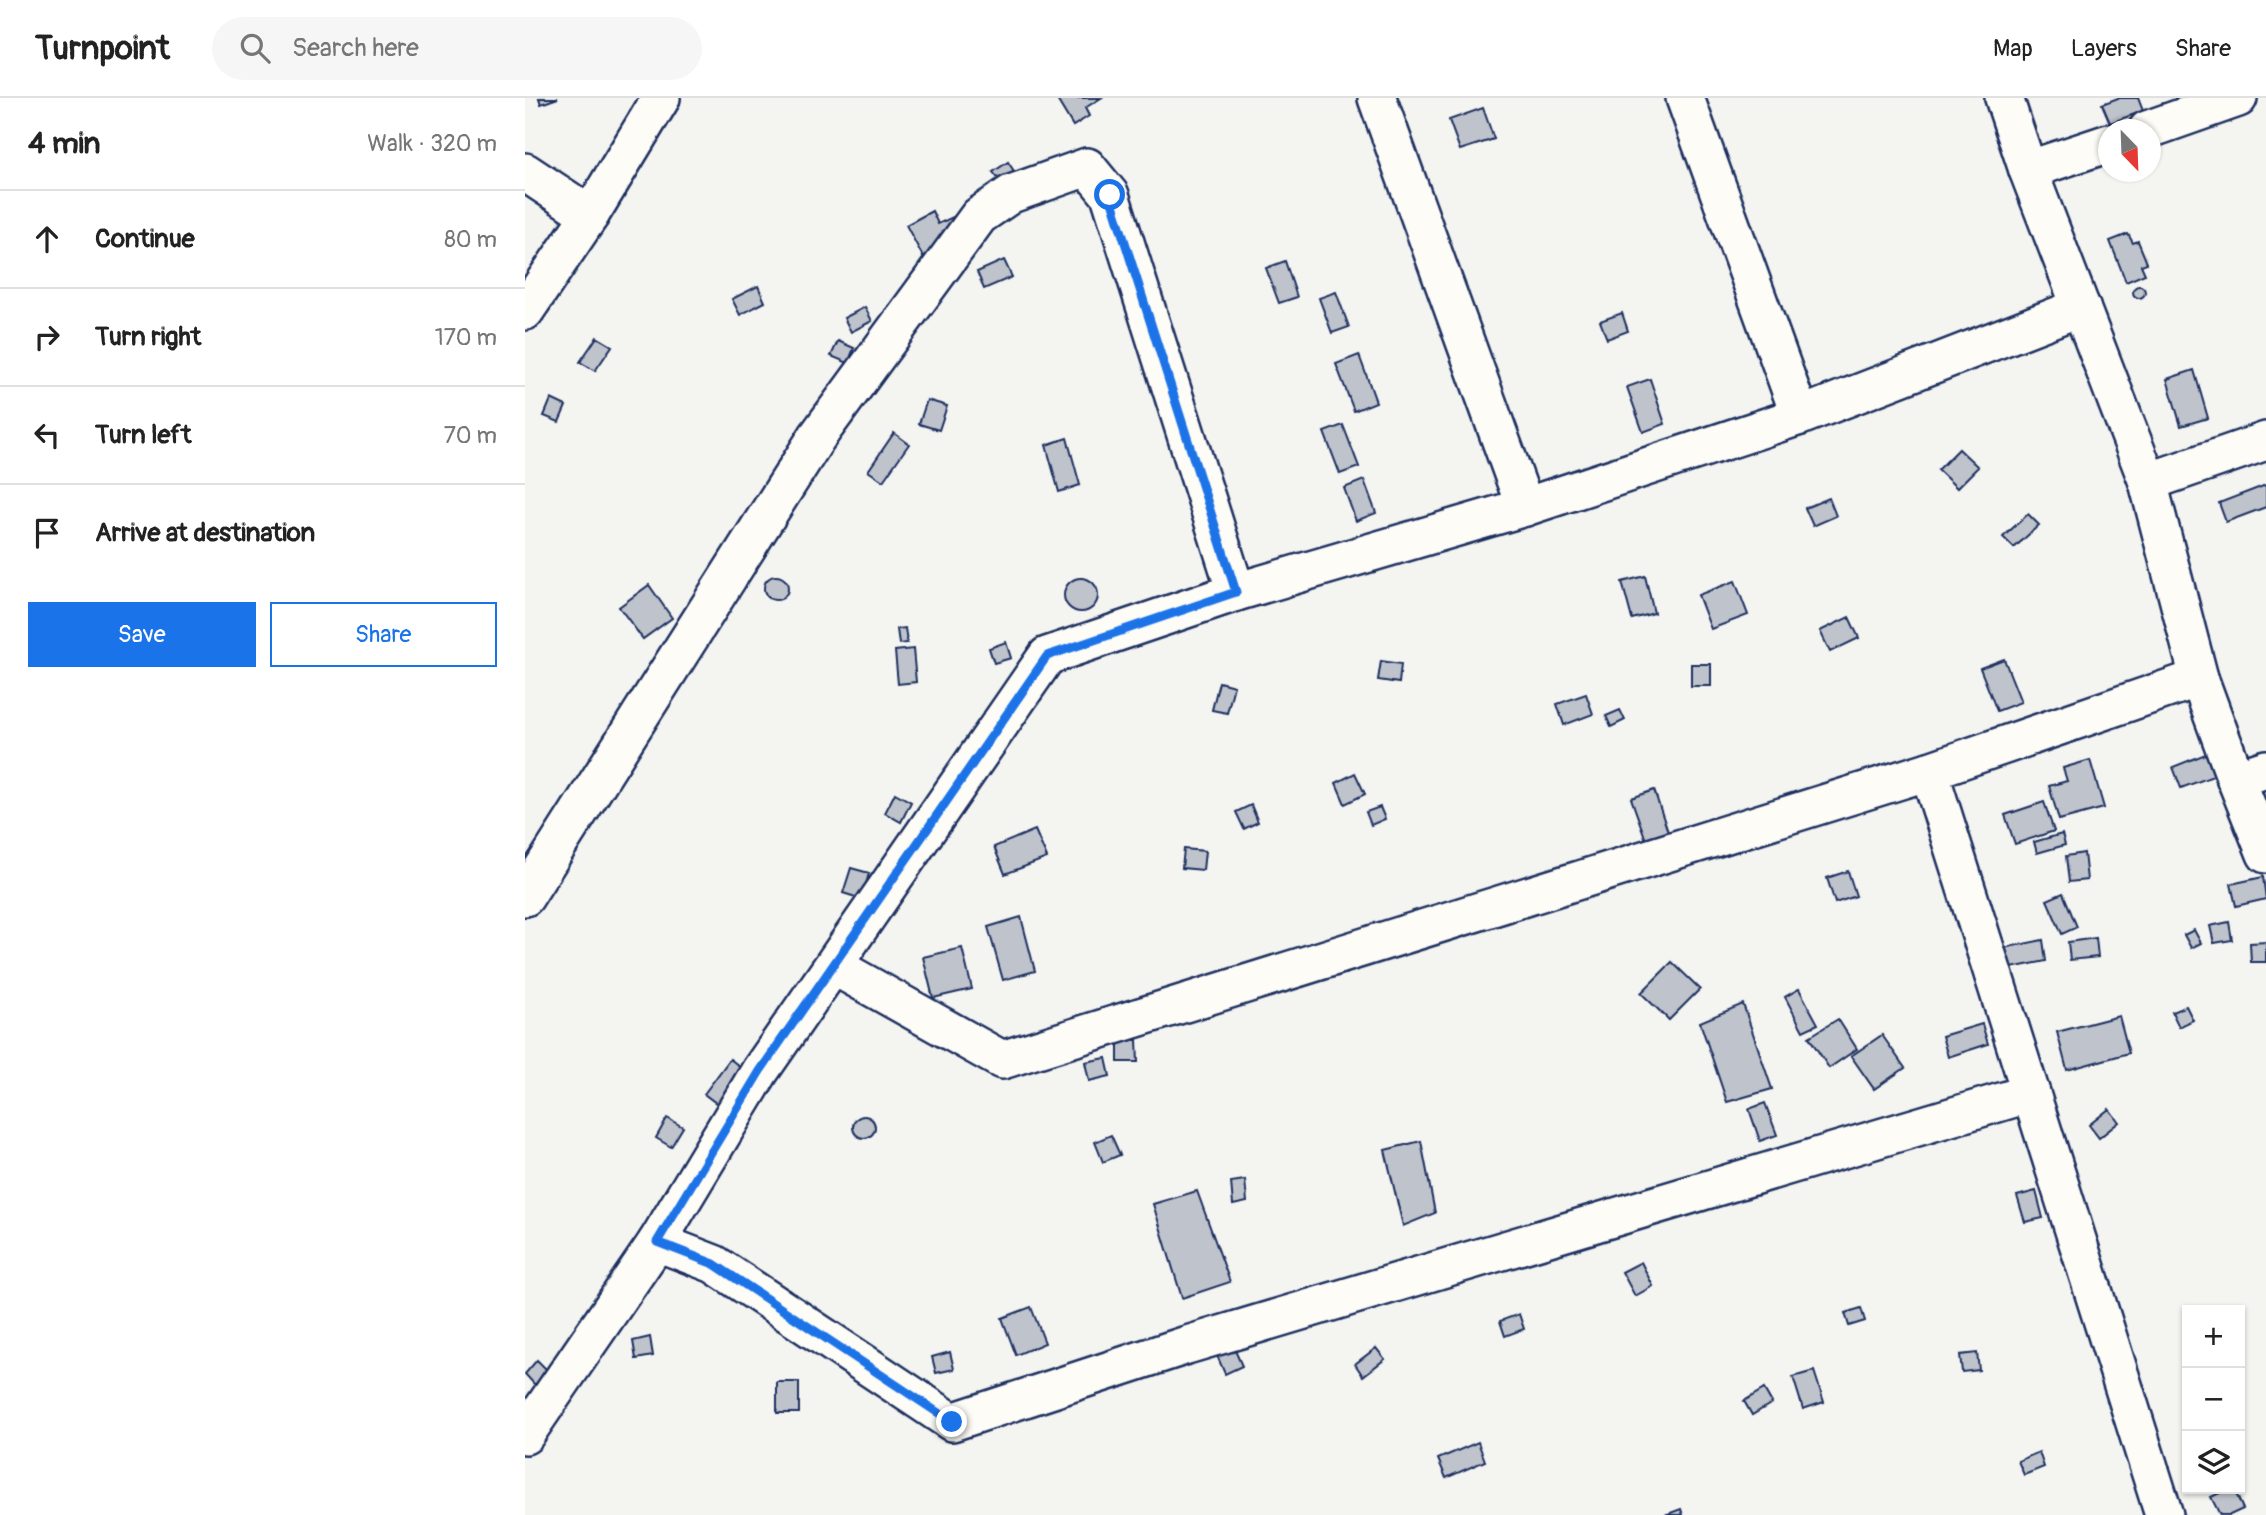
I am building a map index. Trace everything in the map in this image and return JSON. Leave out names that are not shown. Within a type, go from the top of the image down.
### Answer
[{"type":"street","points":[[525,311],[590,215],[661,98]]},
{"type":"street","points":[[1377,98],[1525,507]]},
{"type":"street","points":[[1685,98],[1800,416]]},
{"type":"street","points":[[2004,98],[2028,170],[2148,482],[2199,678],[2251,774],[2266,854]]},
{"type":"street","points":[[2161,125],[2238,98]]},
{"type":"street","points":[[2028,170],[2098,147]]},
{"type":"street","points":[[529,881],[817,437],[979,216],[1011,194],[1087,167],[1110,195],[1236,592]]},
{"type":"street","points":[[525,172],[590,215]]},
{"type":"street","points":[[525,1435],[657,1242],[760,1071],[1047,656],[1236,592],[1525,507],[1800,416],[2081,307]]},
{"type":"street","points":[[2148,482],[2266,441]]},
{"type":"street","points":[[834,966],[1002,1060],[1929,771],[2199,678]]},
{"type":"street","points":[[1929,771],[2164,1515]]},
{"type":"street","points":[[657,1242],[714,1264],[952,1422],[1200,1341],[2031,1093]]},
{"type":"building","points":[[539,98],[558,98],[541,104]]},
{"type":"building","points":[[1056,98],[1101,98],[1085,108],[1089,116],[1073,126]]},
{"type":"building","points":[[2118,98],[2138,98],[2143,111],[2121,119],[2108,119],[2102,104]]},
{"type":"building","points":[[1483,108],[1494,139],[1460,150],[1449,120]]},
{"type":"building","points":[[1008,162],[1014,171],[1000,181],[993,172]]},
{"type":"building","points":[[932,211],[938,224],[955,216],[964,235],[923,257],[906,225]]},
{"type":"building","points":[[2128,234],[2133,243],[2138,241],[2147,263],[2141,265],[2145,274],[2126,282],[2110,241]]},
{"type":"building","points":[[1004,260],[1012,277],[984,289],[977,272]]},
{"type":"building","points":[[1285,261],[1297,297],[1279,303],[1266,268]]},
{"type":"building","points":[[758,286],[765,302],[740,315],[732,299]]},
{"type":"building","points":[[2134,287],[2144,287],[2144,297],[2134,297]]},
{"type":"building","points":[[1336,292],[1349,327],[1332,333],[1319,298]]},
{"type":"building","points":[[865,307],[872,321],[851,332],[844,318]]},
{"type":"building","points":[[1622,313],[1628,331],[1607,339],[1600,321]]},
{"type":"building","points":[[597,337],[612,346],[595,371],[580,362]]},
{"type":"building","points":[[838,341],[854,348],[848,363],[831,356]]},
{"type":"building","points":[[1359,355],[1376,402],[1354,411],[1336,364]]},
{"type":"building","points":[[2194,370],[2208,418],[2181,426],[2167,379]]},
{"type":"building","points":[[1650,379],[1665,424],[1643,432],[1627,387]]},
{"type":"building","points":[[551,399],[566,406],[559,422],[544,416]]},
{"type":"building","points":[[927,400],[947,406],[939,430],[919,424]]},
{"type":"building","points":[[1343,425],[1359,467],[1340,474],[1324,432]]},
{"type":"building","points":[[894,433],[909,444],[883,481],[868,471]]},
{"type":"building","points":[[1067,438],[1080,485],[1059,492],[1046,445]]},
{"type":"building","points":[[1959,449],[1978,467],[1957,488],[1938,470]]},
{"type":"building","points":[[1364,480],[1376,513],[1356,521],[1344,488]]},
{"type":"building","points":[[2266,485],[2266,507],[2226,522],[2219,503]]},
{"type":"building","points":[[1829,498],[1836,516],[1813,526],[1805,508]]},
{"type":"building","points":[[2028,514],[2039,525],[2014,548],[2003,537]]},
{"type":"building","points":[[776,576],[787,583],[788,588],[781,599],[776,600],[765,593],[764,588],[771,577]]},
{"type":"building","points":[[1645,576],[1654,613],[1632,619],[1622,582]]},
{"type":"building","points":[[1081,578],[1093,583],[1098,595],[1093,607],[1081,612],[1069,607],[1064,595],[1069,583]]},
{"type":"building","points":[[1735,581],[1748,615],[1711,629],[1698,595]]},
{"type":"building","points":[[649,585],[672,618],[643,639],[619,607]]},
{"type":"building","points":[[1849,617],[1859,638],[1830,652],[1820,631]]},
{"type":"building","points":[[905,628],[907,643],[899,644],[897,629]]},
{"type":"building","points":[[1006,642],[1011,658],[994,663],[989,648]]},
{"type":"building","points":[[913,649],[916,682],[898,684],[895,651]]},
{"type":"building","points":[[2004,659],[2021,702],[1997,711],[1980,668]]},
{"type":"building","points":[[1381,661],[1401,664],[1399,683],[1378,680]]},
{"type":"building","points":[[1691,664],[1711,664],[1711,686],[1691,686]]},
{"type":"building","points":[[1219,682],[1234,686],[1227,713],[1212,710]]},
{"type":"building","points":[[1586,694],[1593,714],[1564,725],[1557,704]]},
{"type":"building","points":[[1620,710],[1625,720],[1611,727],[1606,716]]},
{"type":"building","points":[[2208,753],[2216,775],[2181,788],[2173,767]]},
{"type":"building","points":[[2090,760],[2104,808],[2059,820],[2049,786],[2067,781],[2063,768]]},
{"type":"building","points":[[1355,773],[1365,794],[1345,804],[1336,783]]},
{"type":"building","points":[[1654,790],[1668,832],[1646,840],[1631,798]]},
{"type":"building","points":[[895,793],[911,802],[901,822],[885,813]]},
{"type":"building","points":[[2044,802],[2054,831],[2015,844],[2005,815]]},
{"type":"building","points":[[1251,805],[1258,822],[1244,829],[1236,812]]},
{"type":"building","points":[[1380,807],[1385,819],[1371,825],[1366,812]]},
{"type":"building","points":[[1035,830],[1047,858],[1005,874],[994,847]]},
{"type":"building","points":[[2062,834],[2065,845],[2037,853],[2034,842]]},
{"type":"building","points":[[1184,849],[1205,851],[1203,870],[1182,868]]},
{"type":"building","points":[[2084,853],[2087,880],[2069,882],[2066,856]]},
{"type":"building","points":[[851,868],[869,873],[862,899],[843,893]]},
{"type":"building","points":[[1848,871],[1856,896],[1835,903],[1827,878]]},
{"type":"building","points":[[2263,877],[2266,899],[2236,906],[2231,884]]},
{"type":"building","points":[[2063,893],[2077,927],[2062,934],[2047,900]]},
{"type":"building","points":[[1021,917],[1035,971],[1003,980],[988,927]]},
{"type":"building","points":[[2229,922],[2232,940],[2214,943],[2210,926]]},
{"type":"building","points":[[2194,930],[2201,943],[2191,948],[2184,935]]},
{"type":"building","points":[[2096,938],[2098,957],[2070,960],[2068,942]]},
{"type":"building","points":[[2043,940],[2046,961],[2006,969],[2003,948]]},
{"type":"building","points":[[2266,942],[2266,962],[2251,962],[2250,943]]},
{"type":"building","points":[[962,948],[972,989],[933,998],[923,957]]},
{"type":"building","points":[[1672,962],[1700,989],[1669,1020],[1641,993]]},
{"type":"building","points":[[1799,989],[1818,1024],[1803,1031],[1785,997]]},
{"type":"building","points":[[1743,1004],[1772,1089],[1727,1102],[1700,1022]]},
{"type":"building","points":[[2186,1006],[2193,1020],[2179,1027],[2172,1012]]},
{"type":"building","points":[[2119,1016],[2129,1053],[2067,1070],[2057,1032]]},
{"type":"building","points":[[1838,1019],[1857,1049],[1829,1068],[1809,1037]]},
{"type":"building","points":[[1982,1024],[1988,1044],[1948,1057],[1942,1036]]},
{"type":"building","points":[[1882,1035],[1905,1068],[1874,1089],[1851,1056]]},
{"type":"building","points":[[1118,1040],[1137,1040],[1138,1062],[1118,1062]]},
{"type":"building","points":[[1106,1058],[1110,1076],[1089,1081],[1085,1062]]},
{"type":"building","points":[[730,1059],[747,1072],[720,1106],[704,1094]]},
{"type":"building","points":[[1765,1103],[1777,1135],[1760,1141],[1749,1109]]},
{"type":"building","points":[[2109,1109],[2119,1122],[2099,1138],[2089,1125]]},
{"type":"building","points":[[864,1116],[872,1119],[875,1127],[872,1135],[864,1138],[856,1135],[853,1127],[856,1119]]},
{"type":"building","points":[[667,1118],[683,1127],[671,1147],[656,1138]]},
{"type":"building","points":[[1111,1135],[1120,1155],[1103,1162],[1095,1142]]},
{"type":"building","points":[[1421,1141],[1435,1213],[1403,1226],[1385,1150]]},
{"type":"building","points":[[1245,1180],[1247,1202],[1233,1205],[1231,1182]]},
{"type":"building","points":[[1197,1191],[1230,1282],[1182,1298],[1153,1204]]},
{"type":"building","points":[[2036,1191],[2043,1218],[2025,1222],[2017,1196]]},
{"type":"building","points":[[1641,1262],[1653,1286],[1635,1296],[1622,1272]]},
{"type":"building","points":[[1031,1307],[1045,1343],[1016,1355],[1002,1318]]},
{"type":"building","points":[[1861,1308],[1865,1321],[1849,1326],[1845,1313]]},
{"type":"building","points":[[1519,1314],[1524,1329],[1505,1336],[1500,1321]]},
{"type":"building","points":[[650,1337],[653,1356],[636,1359],[633,1341]]},
{"type":"building","points":[[1229,1337],[1242,1366],[1225,1374],[1212,1344]]},
{"type":"building","points":[[1376,1348],[1385,1359],[1363,1376],[1355,1364]]},
{"type":"building","points":[[950,1352],[954,1369],[936,1373],[932,1357]]},
{"type":"building","points":[[1977,1353],[1979,1370],[1962,1372],[1960,1355]]},
{"type":"building","points":[[537,1360],[548,1371],[535,1385],[525,1374]]},
{"type":"building","points":[[1814,1371],[1824,1402],[1803,1409],[1793,1377]]},
{"type":"building","points":[[777,1382],[799,1382],[799,1413],[777,1413]]},
{"type":"building","points":[[1764,1389],[1772,1403],[1752,1415],[1744,1401]]},
{"type":"building","points":[[1478,1442],[1485,1461],[1446,1478],[1438,1459]]},
{"type":"building","points":[[2039,1452],[2044,1467],[2024,1475],[2018,1461]]},
{"type":"building","points":[[2217,1494],[2236,1494],[2243,1509],[2230,1515],[2220,1515],[2211,1497]]},
{"type":"building","points":[[1681,1509],[1683,1515],[1665,1515]]},
{"type":"route","points":[[952,1422],[714,1264],[657,1242],[760,1071],[1047,656],[1236,592],[1110,195]]}]
